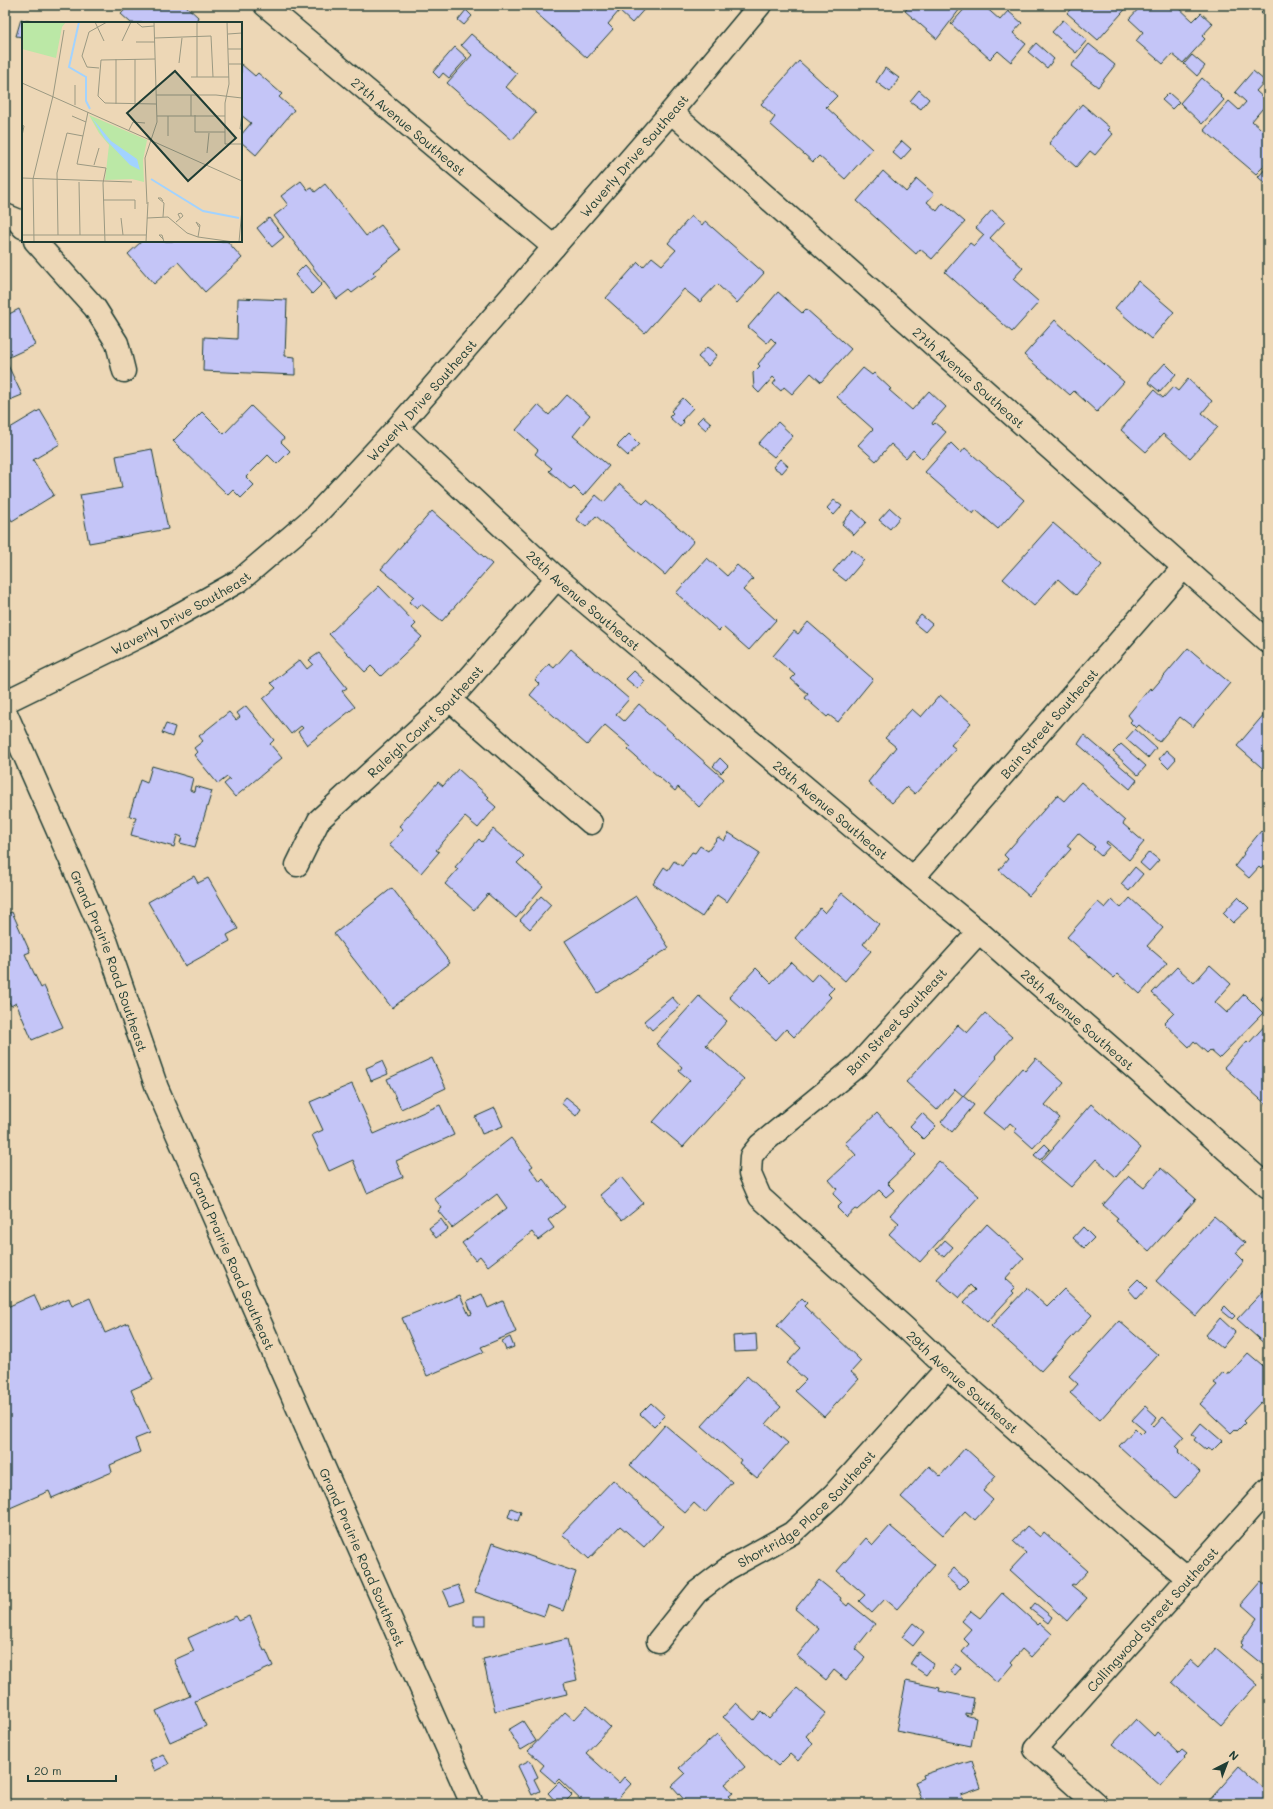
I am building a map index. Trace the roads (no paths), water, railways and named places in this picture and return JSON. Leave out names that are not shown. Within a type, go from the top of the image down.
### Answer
[{"type":"street","name":"27th Avenue Southeast","points":[[265,5],[554,247]]},
{"type":"street","name":"Waverly Drive Southeast","points":[[5,702],[146,633],[239,581],[314,518],[397,428],[671,112],[760,5]]},
{"type":"street","name":"27th Avenue Southeast","points":[[671,112],[1268,642]]},
{"type":"street","points":[[5,215],[17,220],[22,226]]},
{"type":"street","points":[[36,242],[95,308],[117,343],[124,371]]},
{"type":"street","name":"28th Avenue Southeast","points":[[397,428],[557,578],[912,878],[979,932],[1140,1072],[1268,1187]]},
{"type":"street","name":"Bain Street Southeast","points":[[912,878],[1184,567]]},
{"type":"street","name":"Raleigh Court Southeast","points":[[297,865],[319,820],[450,700],[557,578]]},
{"type":"street","points":[[450,700],[591,823]]},
{"type":"street","name":"Grand Prairie Road Southeast","points":[[5,711],[107,943],[157,1088],[472,1804]]},
{"type":"street","name":"Bain Street Southeast","points":[[750,1174],[751,1156],[760,1145],[858,1065],[979,932]]},
{"type":"street","name":"29th Avenue Southeast","points":[[750,1174],[760,1197],[947,1368],[1125,1526],[1189,1579]]},
{"type":"street","name":"Shortridge Place Southeast","points":[[658,1641],[697,1592],[727,1569],[792,1533],[828,1500],[947,1368]]},
{"type":"street","name":"Collingwood Street Southeast","points":[[1096,1804],[1035,1749],[1189,1579],[1268,1489]]}]
